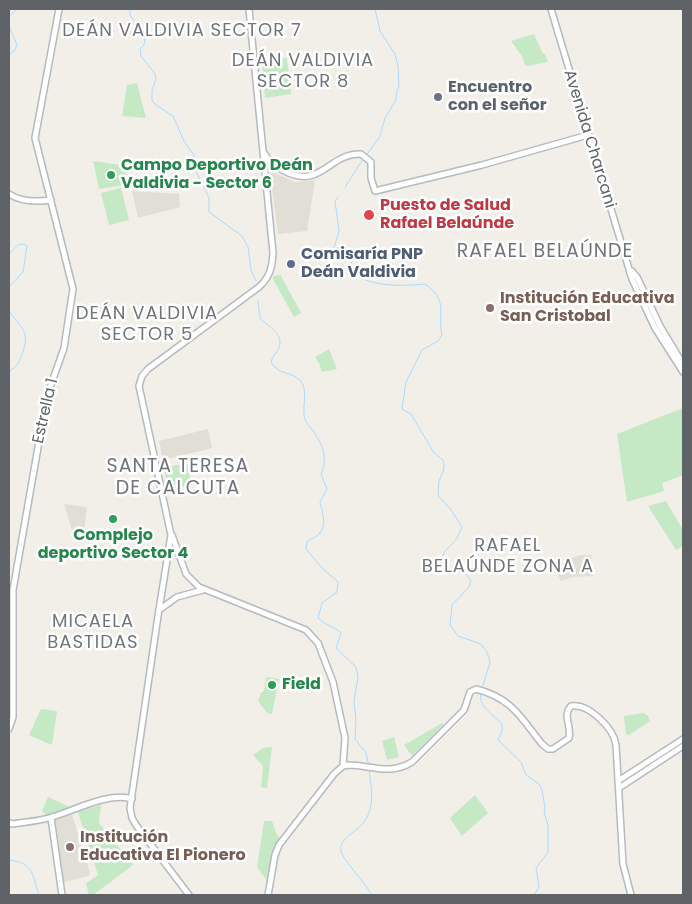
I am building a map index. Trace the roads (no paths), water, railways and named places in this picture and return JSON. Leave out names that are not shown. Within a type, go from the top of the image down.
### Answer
[{"type":"street","name":"Estrella 1","points":[[9,729],[12,720],[14,583],[46,396],[64,348],[74,289],[35,138],[59,9]]},
{"type":"street","points":[[249,9],[263,151],[267,165],[264,175],[273,253],[272,269],[259,287],[148,369],[141,379],[141,395],[172,535],[186,574],[204,590],[306,630],[314,637],[333,682],[345,738],[343,766]]},
{"type":"street","name":"Avenida Charcani","points":[[551,9],[632,279],[655,328],[683,372]]},
{"type":"street","points":[[267,165],[296,176],[309,177],[320,173],[348,155],[358,154],[366,157],[371,162],[371,178],[376,191],[482,165],[588,134]]},
{"type":"street","points":[[9,194],[17,199],[34,202],[51,200]]},
{"type":"street","name":"Avenida Charcani","points":[[630,268],[660,326],[683,364]]},
{"type":"street","points":[[172,535],[130,808],[134,823],[188,895]]},
{"type":"street","points":[[159,610],[177,597],[204,590]]},
{"type":"street","points":[[268,895],[275,855],[282,842],[334,774],[343,766],[398,769],[412,762],[464,710],[470,692],[476,689],[494,695],[511,705],[548,749],[553,749],[569,738],[568,709],[576,705],[592,712],[612,731],[615,740],[623,864],[631,895]]},
{"type":"street","points":[[618,785],[683,739]]},
{"type":"street","points":[[618,785],[683,746]]},
{"type":"street","points":[[9,824],[51,818],[105,800],[126,797],[132,799]]},
{"type":"street","points":[[51,818],[62,895]]},
{"type":"waterway","points":[[9,16],[17,9]]},
{"type":"waterway","points":[[130,9],[130,15],[145,39],[144,45],[140,49],[141,56],[155,74],[156,79],[152,90],[152,101],[173,116],[184,141],[195,157],[196,171],[209,198],[209,212],[242,236],[248,247],[251,270],[256,281]]},
{"type":"waterway","points":[[366,156],[380,136],[385,118],[396,100],[399,87],[395,54],[380,31],[375,9]]},
{"type":"waterway","points":[[9,26],[17,45],[9,55]]},
{"type":"waterway","points":[[345,187],[363,159]]},
{"type":"waterway","points":[[338,197],[335,201],[339,231],[334,248],[348,250],[352,254],[350,269],[365,280],[375,283],[395,285],[425,284],[440,301],[442,335],[438,341],[422,350],[406,382],[402,409],[411,414],[434,453],[443,460],[444,466],[439,481],[438,495],[462,527],[457,538],[445,551],[442,563],[450,569],[466,574],[471,581],[469,587],[452,605],[450,625],[458,636],[481,644],[487,652],[490,662],[482,689]]},
{"type":"waterway","points":[[9,254],[21,244],[27,246],[23,272],[9,287]]},
{"type":"waterway","points":[[258,301],[260,318],[279,338],[279,348],[271,362],[280,371],[300,380],[305,392],[305,419],[319,441],[323,452],[324,462],[321,474],[327,489],[320,502],[323,526],[319,534],[307,542],[306,549],[321,567],[338,582],[337,592],[322,603],[318,618],[341,633],[336,648],[356,667],[358,677],[354,701],[355,739],[366,753],[369,766]]},
{"type":"waterway","points":[[9,311],[22,327],[25,336],[24,348],[19,362],[9,371]]},
{"type":"waterway","points":[[481,693],[481,702],[502,724],[502,731],[498,740],[521,762],[526,775],[539,784],[542,790],[548,826],[548,852],[536,868],[539,887],[534,895]]},
{"type":"waterway","points":[[369,770],[372,795],[369,813],[363,823],[343,842],[341,851],[372,895]]},
{"type":"waterway","points":[[9,860],[28,867],[33,875],[39,895]]},
{"type":"place","name":"Encuentro con el señor","points":[[438,97]]},
{"type":"place","name":"Campo Deportivo Deán Valdivia - Sector 6","points":[[111,175]]},
{"type":"place","name":"Puesto de Salud Rafael Belaúnde","points":[[369,215]]},
{"type":"place","name":"Comisaría PNP Deán Valdivia","points":[[291,264]]},
{"type":"place","name":"Institución Educativa San Cristobal","points":[[490,308]]},
{"type":"place","name":"Complejo deportivo Sector 4","points":[[113,519]]},
{"type":"place","name":"Field","points":[[272,685]]},
{"type":"place","name":"Institución Educativa El Pionero","points":[[70,847]]},
{"type":"district","name":"DEÁN VALDIVIA SECTOR 7","points":[[182,31]]},
{"type":"district","name":"DEÁN VALDIVIA SECTOR 8","points":[[303,71]]},
{"type":"district","name":"RAFAEL BELAÚNDE","points":[[545,252]]},
{"type":"district","name":"DEÁN VALDIVIA SECTOR 5","points":[[147,324]]},
{"type":"district","name":"SANTA TERESA DE CALCUTA","points":[[178,478]]},
{"type":"district","name":"RAFAEL BELAÚNDE ZONA A","points":[[508,556]]},
{"type":"district","name":"MICAELA BASTIDAS","points":[[93,632]]}]
